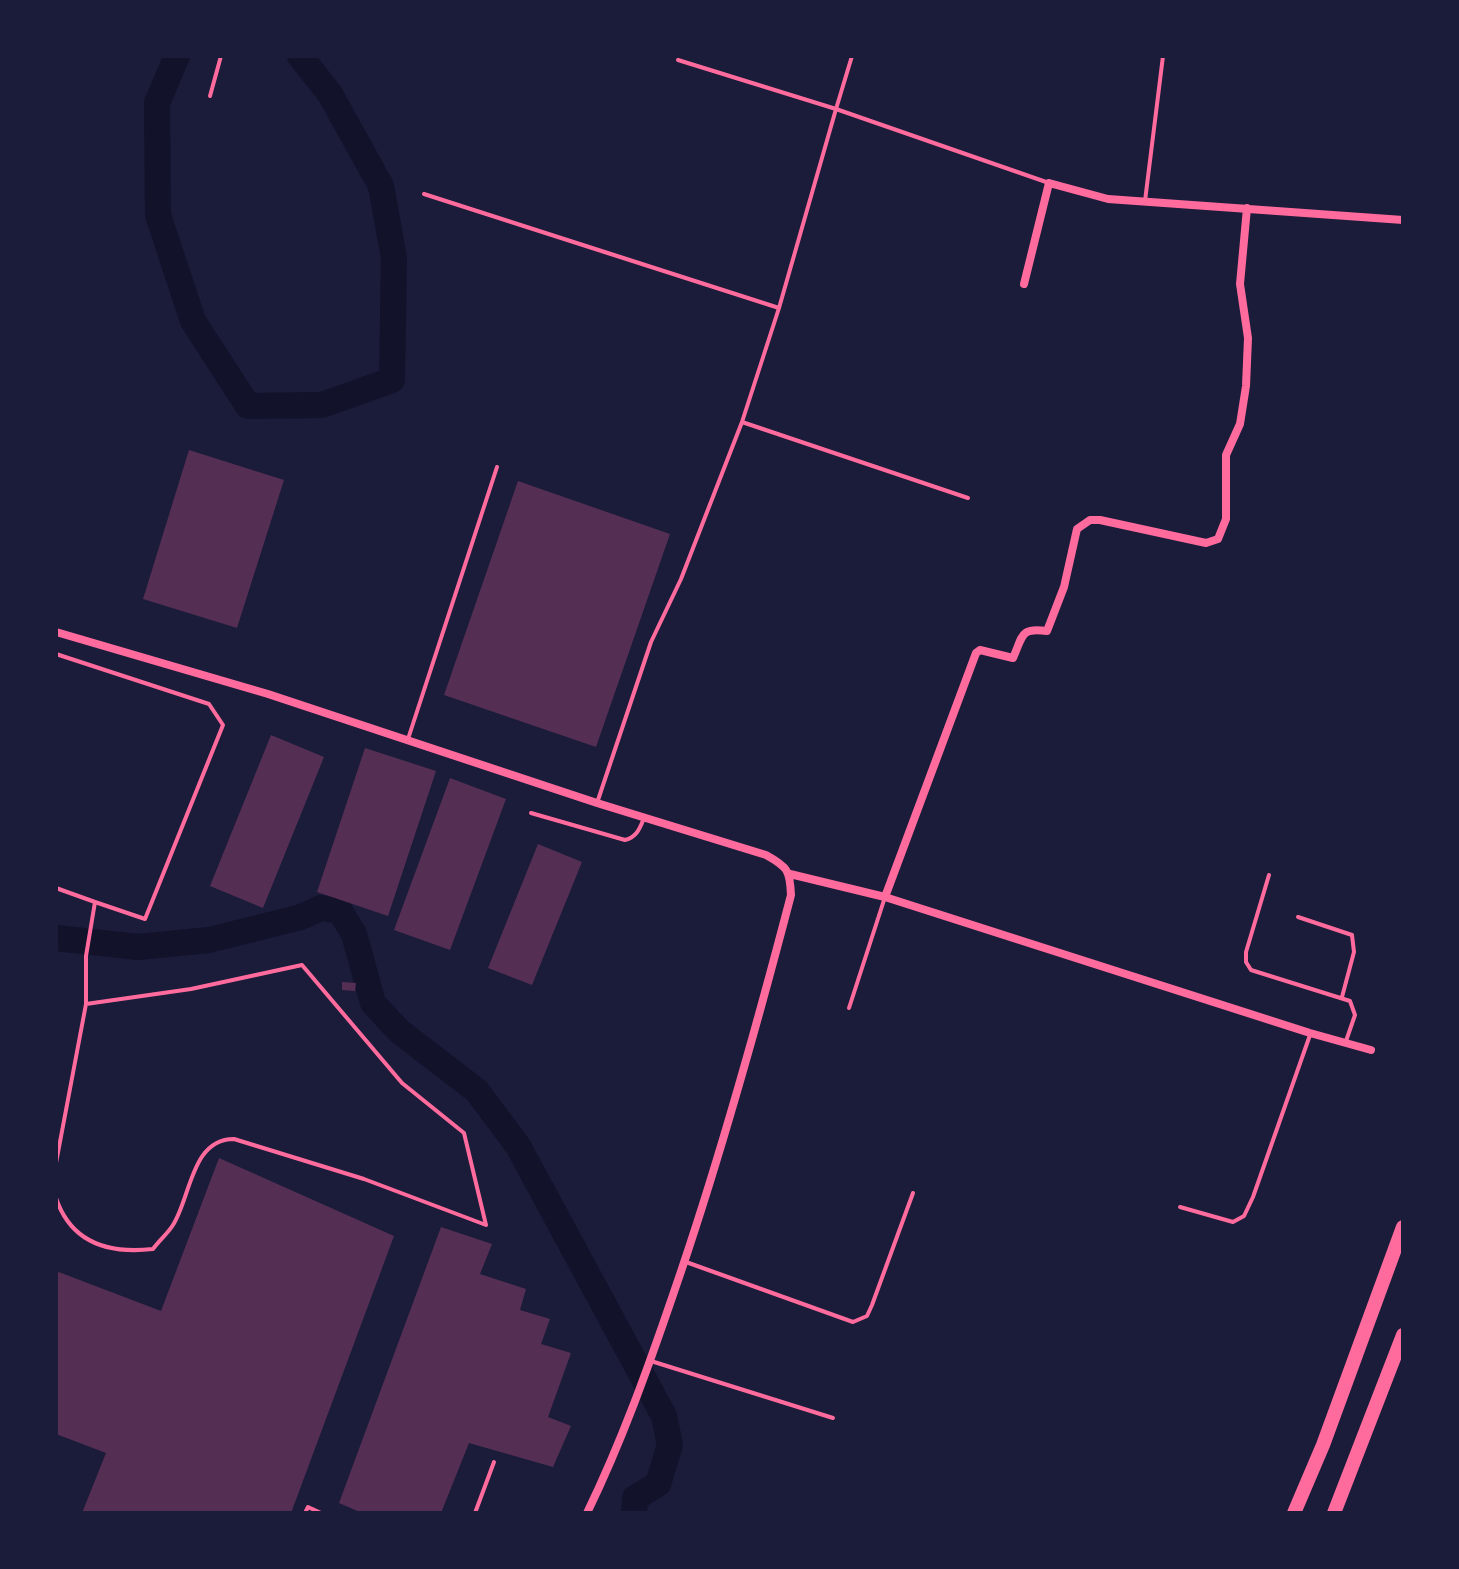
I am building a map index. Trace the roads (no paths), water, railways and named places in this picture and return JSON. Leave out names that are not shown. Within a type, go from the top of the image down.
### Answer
[{"type":"highway","points":[[1294,1513],[1323,1445],[1403,1227]]},
{"type":"highway","points":[[1334,1513],[1403,1335]]},
{"type":"street","points":[[1024,284],[1049,183],[1108,199],[1145,203],[1403,220]]},
{"type":"street","points":[[885,897],[976,653],[989,651],[1013,658],[1025,631],[1031,628],[1047,631],[1064,587],[1077,529],[1090,520],[1100,520],[1206,543],[1218,539],[1226,519],[1226,455],[1240,424],[1246,386],[1248,338],[1240,284],[1247,208]]},
{"type":"street","points":[[56,632],[268,694],[407,742],[766,855],[780,863],[790,874],[885,897],[1371,1050]]},
{"type":"street","points":[[587,1513],[616,1452],[686,1262],[743,1075],[791,895],[790,874]]},
{"type":"lane","points":[[210,96],[221,56]]},
{"type":"lane","points":[[597,803],[651,642],[681,579],[742,422],[779,308],[852,56]]},
{"type":"lane","points":[[1145,203],[1163,56]]},
{"type":"lane","points":[[678,60],[836,109],[1049,183]]},
{"type":"lane","points":[[424,194],[779,308]]},
{"type":"lane","points":[[742,422],[968,498]]},
{"type":"lane","points":[[407,742],[497,467]]},
{"type":"lane","points":[[56,654],[209,704],[223,725],[145,919],[56,888]]},
{"type":"lane","points":[[531,813],[625,840],[639,831],[644,818]]},
{"type":"lane","points":[[1269,875],[1246,952],[1246,962],[1251,970],[1350,1001],[1355,1015],[1346,1041]]},
{"type":"lane","points":[[849,1008],[885,897]]},
{"type":"lane","points":[[56,1163],[86,1004],[86,956],[95,902]]},
{"type":"lane","points":[[1298,917],[1352,935],[1354,952],[1342,997]]},
{"type":"lane","points":[[56,1198],[60,1211],[75,1233],[101,1246],[136,1251],[153,1249],[174,1224],[194,1169],[214,1144],[221,1139],[234,1139],[364,1179],[486,1225],[464,1133],[402,1083],[302,965],[191,989],[86,1004]]},
{"type":"lane","points":[[1180,1207],[1233,1222],[1244,1216],[1310,1033]]},
{"type":"lane","points":[[686,1262],[853,1322],[867,1316],[913,1193]]},
{"type":"lane","points":[[651,1361],[833,1418]]},
{"type":"lane","points":[[475,1513],[494,1462]]},
{"type":"lane","points":[[305,1513],[308,1507],[321,1513]]},
{"type":"waterway","points":[[177,56],[157,103],[158,215],[193,321],[248,406],[322,405],[392,380],[394,258],[381,186],[330,94],[300,56]]},
{"type":"waterway","points":[[56,938],[138,947],[209,940],[301,917],[321,908],[340,911],[354,934],[373,1003],[399,1031],[477,1091],[518,1146],[664,1416],[670,1445],[658,1484],[635,1498],[634,1513]]}]
